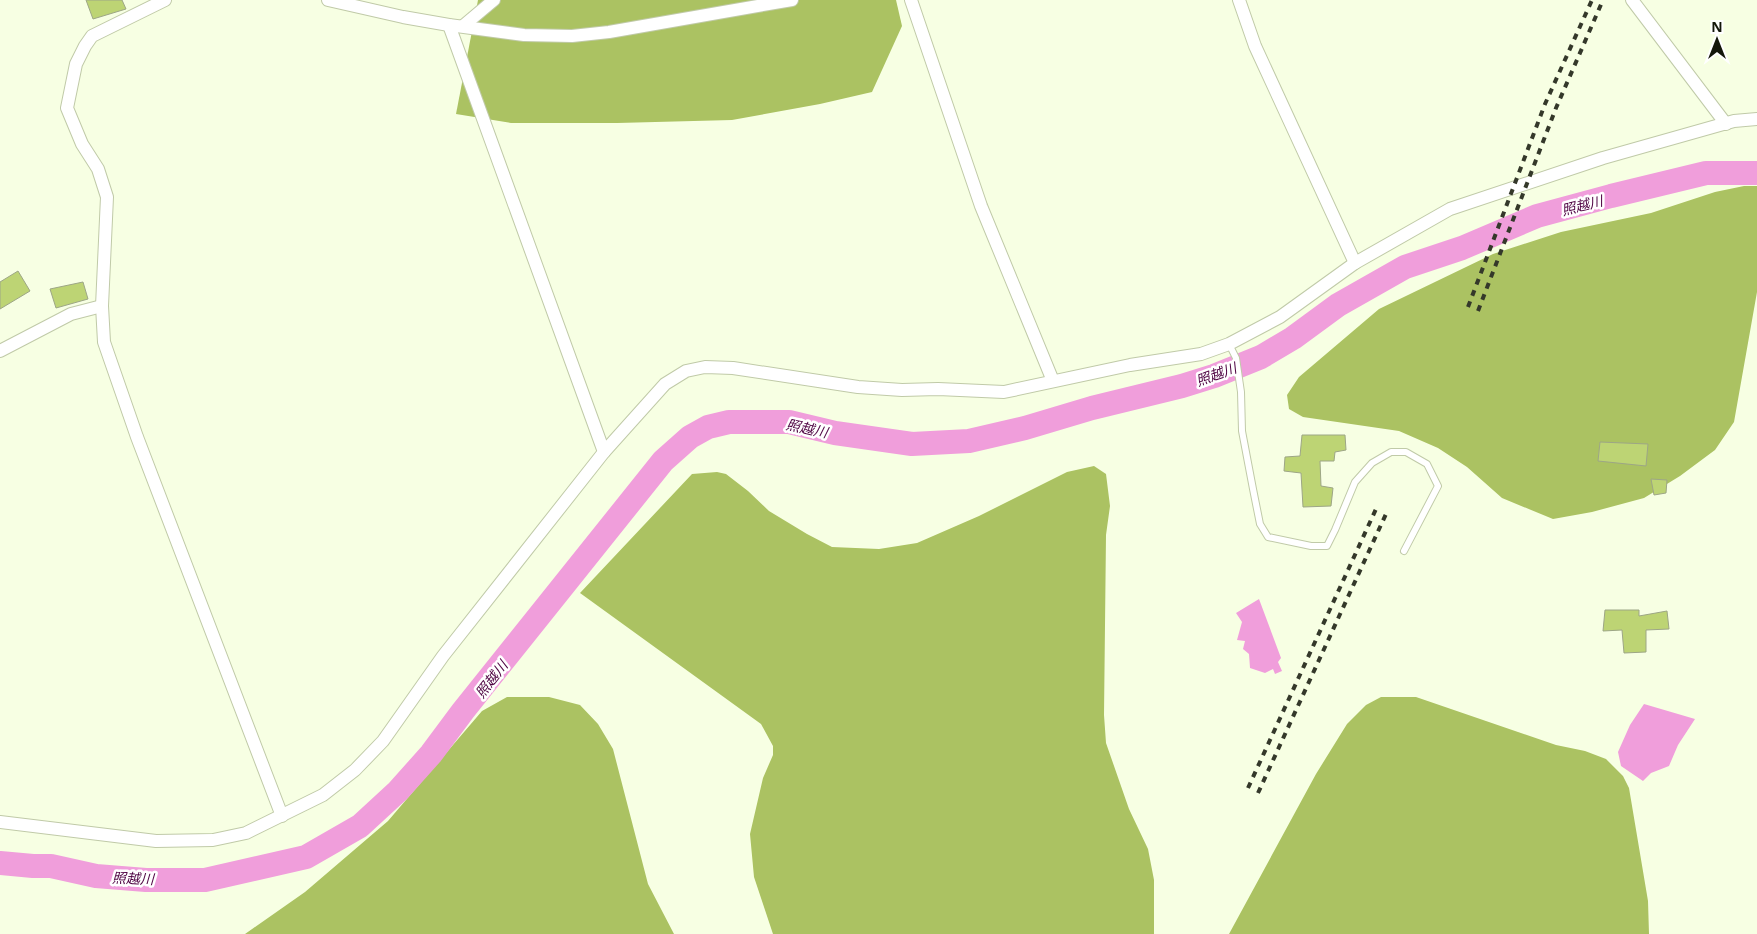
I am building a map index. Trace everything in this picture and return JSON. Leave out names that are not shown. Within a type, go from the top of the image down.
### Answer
[{"type":"street","points":[[165,0],[92,36],[76,64],[67,108],[82,144],[98,169],[107,197],[102,306],[104,342],[137,437],[282,816]]},
{"type":"street","points":[[328,0],[449,25],[524,35],[572,36],[609,32],[792,0]]},
{"type":"street","points":[[464,26],[494,0]]},
{"type":"street","points":[[911,0],[981,206],[1052,381]]},
{"type":"street","points":[[1239,0],[1255,46],[1355,263]]},
{"type":"street","points":[[1632,0],[1726,124]]},
{"type":"street","points":[[449,25],[604,452]]},
{"type":"street","points":[[0,822],[156,840],[213,840],[246,833],[323,795],[355,770],[383,741],[443,656],[604,452],[665,384],[686,371],[705,366],[733,368],[858,388],[1004,392],[1130,365],[1201,354],[1229,344],[1280,317],[1355,263],[1450,209],[1589,162],[1734,121],[1757,120]]},
{"type":"street","points":[[0,352],[71,314],[102,306]]},
{"type":"lane","points":[[1229,344],[1236,358],[1241,392],[1242,431],[1260,524],[1268,537],[1311,546],[1327,546],[1355,482],[1372,463],[1391,452],[1406,452],[1427,464],[1438,486],[1404,551]]},
{"type":"green space","points":[[478,0],[896,0],[902,26],[872,92],[820,104],[732,120],[511,123],[456,114]]},
{"type":"green space","points":[[1744,186],[1757,186],[1757,292],[1734,422],[1715,450],[1680,476],[1644,498],[1592,512],[1553,519],[1502,498],[1467,467],[1438,448],[1399,431],[1303,417],[1289,409],[1287,395],[1299,377],[1379,309],[1493,254],[1561,232],[1651,213],[1715,192]]},
{"type":"green space","points":[[1094,466],[1106,474],[1110,506],[1106,535],[1104,715],[1106,743],[1129,809],[1148,849],[1154,880],[1154,934],[773,934],[754,877],[750,834],[763,778],[773,755],[773,746],[761,724],[580,593],[692,474],[717,472],[726,474],[769,511],[832,547],[879,549],[917,543],[979,516],[1067,472]]},
{"type":"green space","points":[[507,697],[549,697],[580,705],[598,724],[613,749],[648,884],[674,934],[245,934],[305,892],[388,821],[482,711]]},
{"type":"green space","points":[[1381,697],[1416,697],[1556,745],[1585,751],[1606,759],[1623,776],[1629,788],[1648,901],[1649,934],[1229,934],[1316,774],[1347,724],[1366,705]]},
{"type":"shaded area","points":[[1259,599],[1281,658],[1278,662],[1282,671],[1275,674],[1273,669],[1265,673],[1250,668],[1249,654],[1243,649],[1245,641],[1237,640],[1242,622],[1236,613]]},
{"type":"shaded area","points":[[1644,704],[1695,719],[1678,745],[1669,766],[1651,773],[1643,781],[1621,766],[1618,752],[1630,725]]},
{"type":"building","points":[[86,0],[122,0],[126,9],[93,19]]},
{"type":"building","points":[[18,271],[30,291],[0,309],[0,282]]},
{"type":"building","points":[[83,282],[88,299],[56,308],[50,289]]},
{"type":"building","points":[[1302,435],[1345,435],[1346,450],[1335,452],[1334,461],[1320,461],[1321,486],[1333,488],[1331,506],[1303,507],[1301,473],[1284,471],[1285,457],[1300,456]]},
{"type":"building","points":[[1600,442],[1648,444],[1646,466],[1598,461]]},
{"type":"building","points":[[1651,479],[1667,480],[1666,493],[1654,495]]},
{"type":"building","points":[[1605,610],[1639,610],[1639,616],[1667,611],[1669,629],[1646,630],[1646,652],[1624,653],[1622,630],[1603,631]]},
{"type":"waterway","name":"照越川","points":[[0,863],[51,866],[96,876],[146,880],[205,880],[306,857],[360,826],[398,791],[431,754],[463,711],[663,461],[690,437],[708,427],[729,422],[789,422],[835,433],[912,444],[969,441],[1025,428],[1092,408],[1182,386],[1214,376],[1261,357],[1293,338],[1338,305],[1405,267],[1462,248],[1537,216],[1706,173],[1757,173]]},
{"type":"railway","points":[[1468,307],[1545,104],[1592,0]]},
{"type":"railway","points":[[1478,311],[1556,108],[1603,0]]},
{"type":"railway","points":[[1248,788],[1376,509]]},
{"type":"railway","points":[[1258,793],[1386,514]]}]
